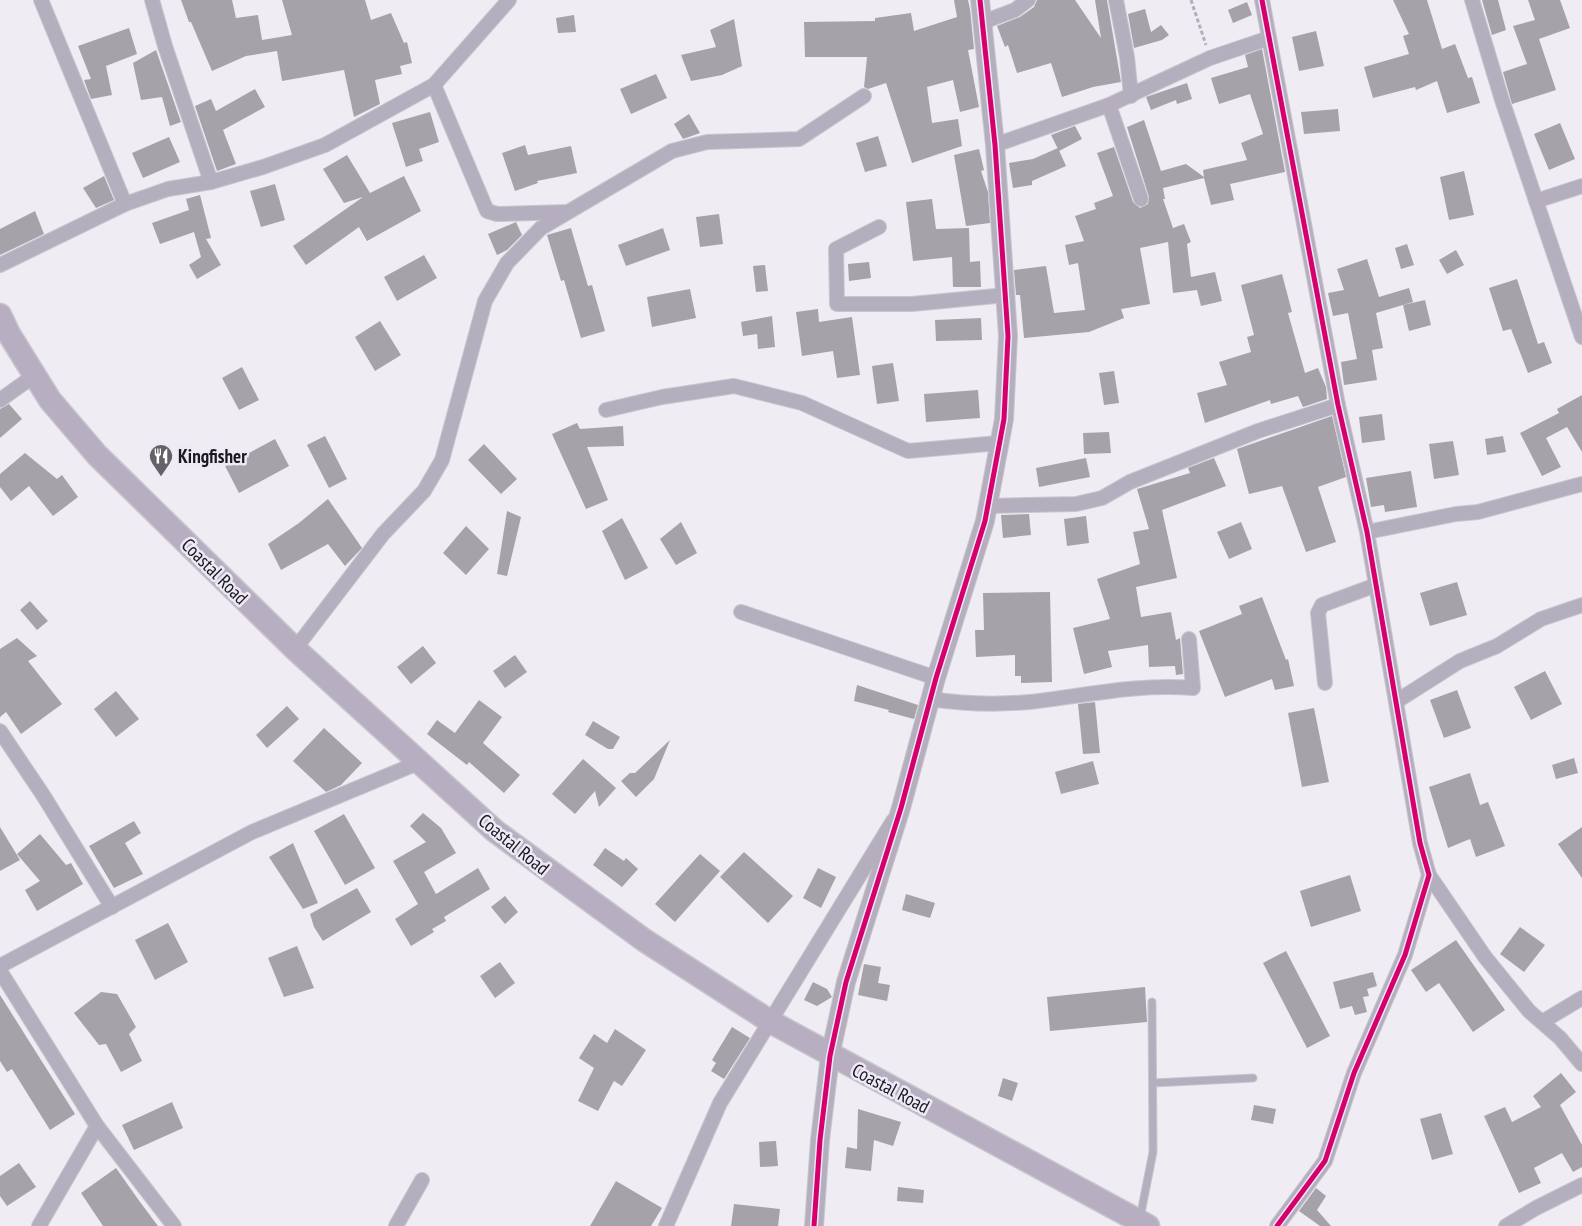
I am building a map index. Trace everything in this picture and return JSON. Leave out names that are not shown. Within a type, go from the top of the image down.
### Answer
[{"type":"main road","name":"Coastal Road","points":[[0,315],[9,334],[50,400],[97,455],[295,649],[495,831],[581,896],[644,940],[771,1022],[830,1056],[1144,1224]]},
{"type":"street","points":[[41,0],[125,204]]},
{"type":"street","points":[[152,0],[165,46],[211,182]]},
{"type":"street","points":[[0,265],[125,204],[168,189],[211,182],[263,167],[324,145],[434,85],[509,0]]},
{"type":"street","points":[[814,1226],[820,1140],[830,1056],[846,982],[901,808],[936,678],[988,506],[1004,419],[1008,336],[1006,295],[995,145],[980,0]]},
{"type":"street","points":[[983,22],[1015,10],[1028,0]]},
{"type":"street","points":[[1116,0],[1127,57],[1131,96]]},
{"type":"street","points":[[1262,0],[1338,404],[1367,532],[1420,843],[1429,874],[1485,957],[1529,1011],[1560,1038],[1582,1064]]},
{"type":"street","points":[[1472,0],[1582,337]]},
{"type":"street","points":[[995,145],[1109,105],[1210,58],[1269,38]]},
{"type":"street","points":[[434,85],[486,211],[497,214],[568,212]]},
{"type":"street","points":[[295,649],[383,534],[424,491],[442,460],[485,301],[507,263],[541,228],[672,151],[707,142],[799,139],[864,96]]},
{"type":"street","points":[[1109,105],[1141,199]]},
{"type":"street","points":[[1536,200],[1582,186]]},
{"type":"street","points":[[879,227],[836,249],[837,304],[912,304],[1006,295]]},
{"type":"street","points":[[0,400],[35,375]]},
{"type":"street","points":[[606,410],[662,397],[734,386],[802,403],[908,450],[999,443]]},
{"type":"street","points":[[988,506],[1076,504],[1102,498],[1130,482],[1258,430],[1338,404]]},
{"type":"street","points":[[1367,532],[1456,514],[1478,512],[1582,484]]},
{"type":"street","points":[[1325,683],[1318,613],[1322,605],[1376,585]]},
{"type":"street","points":[[1397,701],[1460,661],[1497,646],[1541,619],[1582,605]]},
{"type":"street","points":[[741,612],[936,678]]},
{"type":"street","points":[[930,699],[970,704],[1029,702],[1165,686],[1193,688],[1189,640]]},
{"type":"street","points":[[0,730],[43,795],[112,907]]},
{"type":"street","points":[[0,966],[252,832],[420,762]]},
{"type":"street","points":[[666,1226],[720,1103],[901,808]]},
{"type":"street","points":[[1277,1226],[1325,1161],[1354,1073],[1406,954],[1429,874]]},
{"type":"street","points":[[0,971],[97,1126],[174,1226]]},
{"type":"street","points":[[1542,1022],[1582,998]]},
{"type":"street","points":[[39,1226],[97,1126]]},
{"type":"street","points":[[396,1226],[422,1180]]},
{"type":"street","points":[[1506,1226],[1536,1208],[1582,1185]]},
{"type":"lane","points":[[1144,1224],[1154,1152],[1152,1002]]},
{"type":"lane","points":[[1152,1083],[1253,1078]]},
{"type":"path","points":[[1191,0],[1210,58]]},
{"type":"building","points":[[181,0],[232,0],[236,18],[258,15],[262,40],[292,35],[282,0],[365,0],[371,20],[391,13],[404,43],[407,42],[412,63],[400,66],[402,74],[375,80],[380,104],[354,117],[344,70],[282,81],[277,51],[246,56],[212,71]]},
{"type":"building","points":[[954,0],[968,0],[974,49],[968,50],[979,107],[960,112],[953,80],[927,87],[932,123],[958,119],[962,146],[912,163],[886,83],[868,89],[864,87],[867,57],[805,57],[804,22],[875,21],[875,18],[911,13],[914,31],[957,17]]},
{"type":"building","points":[[1037,0],[1075,0],[1101,38],[1095,0],[1107,0],[1121,82],[1093,87],[1062,97],[1051,63],[1017,73],[1008,45],[1005,47],[997,26],[1020,17],[1034,7]]},
{"type":"building","points":[[1393,0],[1427,0],[1442,49],[1455,44],[1468,78],[1472,77],[1480,103],[1447,113],[1437,81],[1416,90],[1415,87],[1373,98],[1364,67],[1409,54],[1403,36],[1409,34]]},
{"type":"building","points":[[1482,0],[1498,0],[1506,30],[1492,35]]},
{"type":"building","points":[[1528,0],[1560,0],[1570,28],[1539,39],[1556,90],[1512,104],[1503,72],[1527,64],[1513,26],[1535,20]]},
{"type":"building","points":[[1247,2],[1252,15],[1233,23],[1228,10]]},
{"type":"building","points":[[1145,9],[1151,32],[1161,25],[1169,35],[1162,40],[1134,48],[1128,14]]},
{"type":"building","points":[[574,15],[576,32],[558,33],[556,18]]},
{"type":"building","points":[[734,19],[742,66],[722,75],[691,81],[681,55],[716,47],[710,30]]},
{"type":"building","points":[[129,28],[137,54],[106,66],[112,95],[91,99],[84,80],[91,79],[78,46]]},
{"type":"building","points":[[1316,31],[1324,66],[1299,71],[1292,37]]},
{"type":"building","points":[[1262,49],[1285,172],[1230,184],[1234,200],[1211,205],[1204,178],[1163,188],[1165,199],[1163,199],[1173,228],[1184,224],[1191,242],[1187,244],[1191,277],[1215,272],[1222,301],[1201,306],[1197,290],[1173,293],[1168,242],[1140,248],[1150,304],[1121,309],[1124,318],[1089,332],[1024,338],[1020,295],[1016,295],[1014,270],[1046,266],[1054,313],[1085,310],[1078,263],[1069,265],[1065,245],[1084,241],[1075,216],[1096,209],[1094,203],[1113,196],[1097,153],[1114,147],[1133,202],[1140,208],[1148,204],[1149,197],[1127,127],[1144,120],[1161,171],[1186,164],[1204,177],[1203,170],[1247,160],[1241,143],[1263,134],[1250,94],[1219,104],[1211,78],[1248,67],[1245,55]]},
{"type":"building","points":[[156,50],[181,122],[170,126],[162,97],[141,100],[133,63]]},
{"type":"building","points":[[656,74],[667,98],[631,114],[620,89]]},
{"type":"building","points":[[1187,83],[1192,99],[1177,104],[1176,100],[1151,110],[1146,97]]},
{"type":"building","points":[[255,89],[265,107],[223,130],[236,164],[217,171],[195,106],[211,99],[216,111]]},
{"type":"building","points":[[1338,109],[1340,131],[1304,134],[1301,112]]},
{"type":"building","points":[[430,112],[439,142],[419,149],[423,161],[406,167],[392,123]]},
{"type":"building","points":[[689,114],[700,133],[683,139],[674,124]]},
{"type":"building","points":[[1560,123],[1575,159],[1549,170],[1534,134]]},
{"type":"building","points":[[1075,126],[1082,139],[1059,151],[1051,135]]},
{"type":"building","points":[[878,136],[887,166],[865,172],[856,143]]},
{"type":"building","points":[[169,137],[180,162],[143,178],[132,153]]},
{"type":"building","points":[[525,145],[528,155],[571,146],[577,173],[537,181],[538,183],[515,191],[502,153]]},
{"type":"building","points":[[1058,148],[1066,166],[1032,181],[1032,185],[1013,188],[1009,163],[1033,159]]},
{"type":"building","points":[[979,149],[984,170],[981,171],[988,192],[990,223],[966,226],[954,155]]},
{"type":"building","points":[[347,155],[370,193],[404,176],[421,211],[367,241],[359,227],[306,265],[293,246],[363,197],[344,203],[323,169]]},
{"type":"building","points":[[1464,171],[1474,215],[1449,220],[1440,177]]},
{"type":"building","points":[[104,176],[114,200],[96,208],[83,188]]},
{"type":"building","points":[[275,184],[285,220],[261,227],[250,191]]},
{"type":"building","points":[[200,195],[211,238],[206,239],[221,265],[197,279],[189,265],[201,257],[194,232],[160,244],[152,223],[189,210],[186,199]]},
{"type":"building","points":[[932,199],[936,229],[969,228],[970,262],[980,261],[981,287],[953,287],[952,257],[913,261],[906,202]]},
{"type":"building","points":[[35,211],[44,234],[0,255],[0,229]]},
{"type":"building","points":[[719,214],[723,244],[700,247],[696,217]]},
{"type":"building","points":[[516,222],[522,235],[507,250],[497,255],[488,234]]},
{"type":"building","points":[[571,228],[588,286],[592,285],[605,331],[581,338],[564,280],[561,281],[547,235]]},
{"type":"building","points":[[663,228],[670,250],[626,266],[618,245]]},
{"type":"building","points":[[1407,244],[1414,265],[1401,269],[1395,248]]},
{"type":"building","points":[[1456,250],[1464,265],[1447,274],[1439,260]]},
{"type":"building","points":[[424,255],[437,278],[397,301],[384,277]]},
{"type":"building","points":[[1367,259],[1379,297],[1409,288],[1413,302],[1376,313],[1383,348],[1372,350],[1377,380],[1344,385],[1341,362],[1357,359],[1348,313],[1333,316],[1328,293],[1344,290],[1337,269]]},
{"type":"building","points":[[869,262],[871,278],[849,281],[848,264]]},
{"type":"building","points":[[765,265],[768,291],[756,292],[753,266]]},
{"type":"building","points":[[1282,274],[1292,312],[1288,313],[1305,373],[1318,368],[1326,387],[1327,399],[1303,407],[1298,396],[1271,404],[1270,400],[1205,423],[1197,393],[1227,385],[1219,362],[1251,352],[1247,337],[1254,335],[1241,285]]},
{"type":"building","points":[[1517,279],[1538,344],[1544,342],[1552,363],[1528,373],[1511,329],[1503,331],[1489,288]]},
{"type":"building","points":[[690,289],[696,318],[652,327],[647,297]]},
{"type":"building","points":[[1425,300],[1431,325],[1409,331],[1403,305]]},
{"type":"building","points":[[818,309],[819,322],[852,317],[860,375],[837,378],[833,351],[802,356],[796,312]]},
{"type":"building","points":[[772,316],[775,347],[758,349],[757,334],[743,336],[741,322]]},
{"type":"building","points":[[981,318],[982,340],[936,341],[935,320]]},
{"type":"building","points":[[380,321],[401,355],[375,371],[355,337]]},
{"type":"building","points":[[893,363],[899,401],[877,404],[872,366]]},
{"type":"building","points":[[242,367],[259,400],[239,410],[222,378]]},
{"type":"building","points":[[1114,371],[1119,403],[1104,405],[1099,373]]},
{"type":"building","points":[[978,390],[980,418],[926,422],[924,394]]},
{"type":"building","points":[[1582,395],[1582,452],[1567,427],[1546,438],[1561,467],[1542,476],[1520,433],[1559,413],[1557,409]]},
{"type":"building","points":[[9,404],[22,419],[0,438],[0,409]]},
{"type":"building","points":[[1382,414],[1385,440],[1362,443],[1359,417]]},
{"type":"building","points":[[1332,416],[1346,477],[1318,487],[1336,542],[1306,552],[1282,486],[1249,494],[1237,449]]},
{"type":"building","points":[[577,423],[580,429],[623,426],[624,446],[587,447],[608,500],[586,509],[552,434]]},
{"type":"building","points":[[1109,432],[1111,453],[1084,454],[1083,433]]},
{"type":"building","points":[[325,436],[347,479],[329,488],[307,445]]},
{"type":"building","points":[[1503,436],[1506,452],[1487,455],[1485,439]]},
{"type":"building","points":[[275,439],[289,466],[239,493],[225,466]]},
{"type":"building","points":[[1453,441],[1459,475],[1434,479],[1429,444]]},
{"type":"building","points":[[484,444],[517,479],[501,494],[468,460]]},
{"type":"building","points":[[25,453],[57,479],[62,475],[78,497],[53,516],[29,486],[11,501],[0,487],[0,474]]},
{"type":"building","points":[[1086,458],[1090,477],[1039,487],[1036,468]]},
{"type":"building","points":[[1214,458],[1226,486],[1162,510],[1177,578],[1136,587],[1141,617],[1171,612],[1176,640],[1180,638],[1183,674],[1176,675],[1175,666],[1149,667],[1148,645],[1108,651],[1112,667],[1084,674],[1073,628],[1110,619],[1097,579],[1140,564],[1133,532],[1149,529],[1137,489],[1190,473],[1188,468]]},
{"type":"building","points":[[1411,471],[1417,507],[1385,512],[1384,505],[1371,507],[1366,478]]},
{"type":"building","points":[[328,499],[362,548],[345,566],[328,544],[281,570],[268,544],[299,523]]},
{"type":"building","points":[[507,511],[521,517],[507,576],[497,574]]},
{"type":"building","points":[[1029,514],[1031,535],[1003,538],[1001,515]]},
{"type":"building","points":[[1086,516],[1089,543],[1067,546],[1064,519]]},
{"type":"building","points":[[622,518],[648,568],[625,580],[602,531]]},
{"type":"building","points":[[681,522],[697,553],[676,565],[660,539]]},
{"type":"building","points":[[1241,522],[1252,549],[1229,559],[1217,532]]},
{"type":"building","points":[[466,526],[489,549],[466,575],[443,553]]},
{"type":"building","points":[[1457,582],[1467,615],[1430,626],[1420,593]]},
{"type":"building","points":[[1050,592],[1052,682],[1021,683],[1021,676],[1015,676],[1015,655],[976,657],[975,630],[984,630],[983,593]]},
{"type":"building","points":[[1262,597],[1286,660],[1288,659],[1294,686],[1275,690],[1272,679],[1225,697],[1199,631],[1242,614],[1239,606]]},
{"type":"building","points":[[30,601],[48,621],[37,630],[20,610]]},
{"type":"building","points":[[17,638],[37,656],[28,661],[62,704],[21,734],[6,712],[0,717],[0,649]]},
{"type":"building","points":[[423,646],[436,663],[411,684],[397,667]]},
{"type":"building","points":[[515,655],[527,672],[505,688],[493,671]]},
{"type":"building","points":[[1545,671],[1562,704],[1531,720],[1514,687]]},
{"type":"building","points":[[857,685],[918,705],[914,719],[854,701]]},
{"type":"building","points":[[1457,690],[1471,728],[1444,738],[1430,700]]},
{"type":"building","points":[[116,691],[139,719],[116,737],[94,709]]},
{"type":"building","points":[[479,700],[502,717],[483,743],[520,775],[504,793],[469,762],[467,765],[427,734],[437,720],[455,733]]},
{"type":"building","points":[[1095,702],[1100,753],[1083,754],[1078,704]]},
{"type":"building","points":[[287,706],[299,719],[267,748],[256,735]]},
{"type":"building","points":[[1314,708],[1329,782],[1302,787],[1288,713]]},
{"type":"building","points":[[593,721],[620,737],[613,749],[608,749],[585,735]]},
{"type":"building","points":[[324,728],[362,763],[341,785],[326,792],[293,761]]},
{"type":"building","points":[[670,740],[654,779],[636,797],[621,781],[630,773],[635,773]]},
{"type":"building","points":[[1574,758],[1578,773],[1556,779],[1552,765]]},
{"type":"building","points":[[583,759],[616,788],[599,807],[595,791],[575,814],[552,794]]},
{"type":"building","points":[[1093,761],[1099,784],[1061,794],[1055,772]]},
{"type":"building","points":[[1470,773],[1480,805],[1488,802],[1505,846],[1476,857],[1470,839],[1448,848],[1429,787]]},
{"type":"building","points":[[423,813],[441,828],[456,853],[424,872],[436,894],[478,868],[490,889],[444,917],[446,921],[432,929],[434,932],[411,946],[395,919],[418,904],[393,861],[426,842],[410,826]]},
{"type":"building","points":[[344,814],[375,868],[345,885],[314,831]]},
{"type":"building","points":[[134,821],[141,833],[125,843],[143,874],[114,888],[89,846]]},
{"type":"building","points":[[0,827],[20,860],[0,871]]},
{"type":"building","points":[[1582,827],[1582,878],[1558,844]]},
{"type":"building","points":[[40,834],[66,865],[71,863],[83,884],[37,911],[25,890],[40,881],[17,854]]},
{"type":"building","points":[[293,843],[318,903],[303,909],[269,857]]},
{"type":"building","points":[[605,848],[624,861],[626,858],[638,869],[622,887],[593,865]]},
{"type":"building","points":[[744,852],[793,896],[768,923],[720,877]]},
{"type":"building","points":[[700,854],[720,871],[675,922],[655,904]]},
{"type":"building","points":[[818,868],[836,877],[821,908],[803,898]]},
{"type":"building","points":[[1350,875],[1361,911],[1311,927],[1300,891]]},
{"type":"building","points":[[357,888],[371,912],[323,941],[314,927],[310,914]]},
{"type":"building","points":[[906,894],[935,903],[930,918],[902,910]]},
{"type":"building","points":[[505,896],[518,912],[505,924],[491,907]]},
{"type":"building","points":[[168,923],[188,962],[155,980],[135,940]]},
{"type":"building","points":[[1520,927],[1545,945],[1524,972],[1500,954]]},
{"type":"building","points":[[1456,940],[1505,1010],[1473,1032],[1439,983],[1426,992],[1411,970]]},
{"type":"building","points":[[297,946],[314,988],[284,997],[268,958]]},
{"type":"building","points":[[1286,951],[1330,1036],[1307,1048],[1263,963]]},
{"type":"building","points":[[500,962],[515,983],[495,998],[480,976]]},
{"type":"building","points":[[864,964],[881,967],[878,983],[890,985],[887,1001],[858,995]]},
{"type":"building","points":[[1373,972],[1377,986],[1367,989],[1369,996],[1363,997],[1367,1012],[1355,1015],[1352,1006],[1340,1009],[1333,982]]},
{"type":"building","points":[[813,982],[827,989],[832,997],[817,1006],[804,1000]]},
{"type":"building","points":[[1145,987],[1147,1022],[1050,1031],[1047,997]]},
{"type":"building","points":[[101,992],[117,994],[136,1027],[129,1034],[142,1061],[121,1072],[106,1044],[99,1045],[74,1013]]},
{"type":"building","points":[[0,995],[75,1114],[50,1130],[12,1069],[7,1072],[0,1061]]},
{"type":"building","points":[[732,1027],[750,1038],[724,1079],[711,1071],[716,1063],[712,1060]]},
{"type":"building","points":[[615,1029],[646,1050],[622,1086],[614,1081],[598,1111],[578,1101],[594,1068],[579,1058],[594,1034],[607,1043]]},
{"type":"building","points":[[1561,1073],[1576,1092],[1560,1105],[1582,1145],[1582,1167],[1573,1172],[1562,1153],[1534,1168],[1541,1183],[1519,1193],[1484,1116],[1505,1107],[1512,1122],[1541,1107],[1533,1096]]},
{"type":"building","points":[[1003,1078],[1018,1083],[1012,1101],[998,1096]]},
{"type":"building","points":[[172,1102],[183,1128],[134,1150],[122,1125]]},
{"type":"building","points":[[1254,1105],[1276,1109],[1273,1124],[1251,1120]]},
{"type":"building","points":[[858,1109],[901,1122],[893,1146],[874,1140],[871,1171],[845,1168],[847,1147],[857,1149]]},
{"type":"building","points":[[1441,1113],[1453,1154],[1432,1160],[1420,1119]]},
{"type":"building","points":[[776,1141],[778,1166],[760,1167],[759,1142]]},
{"type":"building","points":[[19,1163],[36,1187],[7,1206],[0,1196],[0,1176]]},
{"type":"building","points":[[116,1168],[158,1226],[103,1226],[81,1193]]},
{"type":"building","points":[[616,1181],[662,1208],[651,1226],[590,1226]]},
{"type":"building","points":[[898,1187],[924,1190],[923,1203],[897,1201]]},
{"type":"building","points":[[1316,1188],[1326,1196],[1317,1210],[1331,1226],[1320,1226],[1299,1211]]},
{"type":"building","points":[[734,1204],[780,1209],[778,1226],[731,1226]]},
{"type":"cycle path","points":[[814,1226],[820,1140],[830,1056],[846,982],[901,808],[936,678],[985,521],[1004,419],[1008,336],[995,145],[980,0]]},
{"type":"cycle path","points":[[1262,0],[1338,405],[1367,532],[1420,843],[1429,875],[1405,955],[1354,1073],[1325,1161],[1277,1226]]},
{"type":"place","name":"Kingfisher","points":[[161,477]]}]
